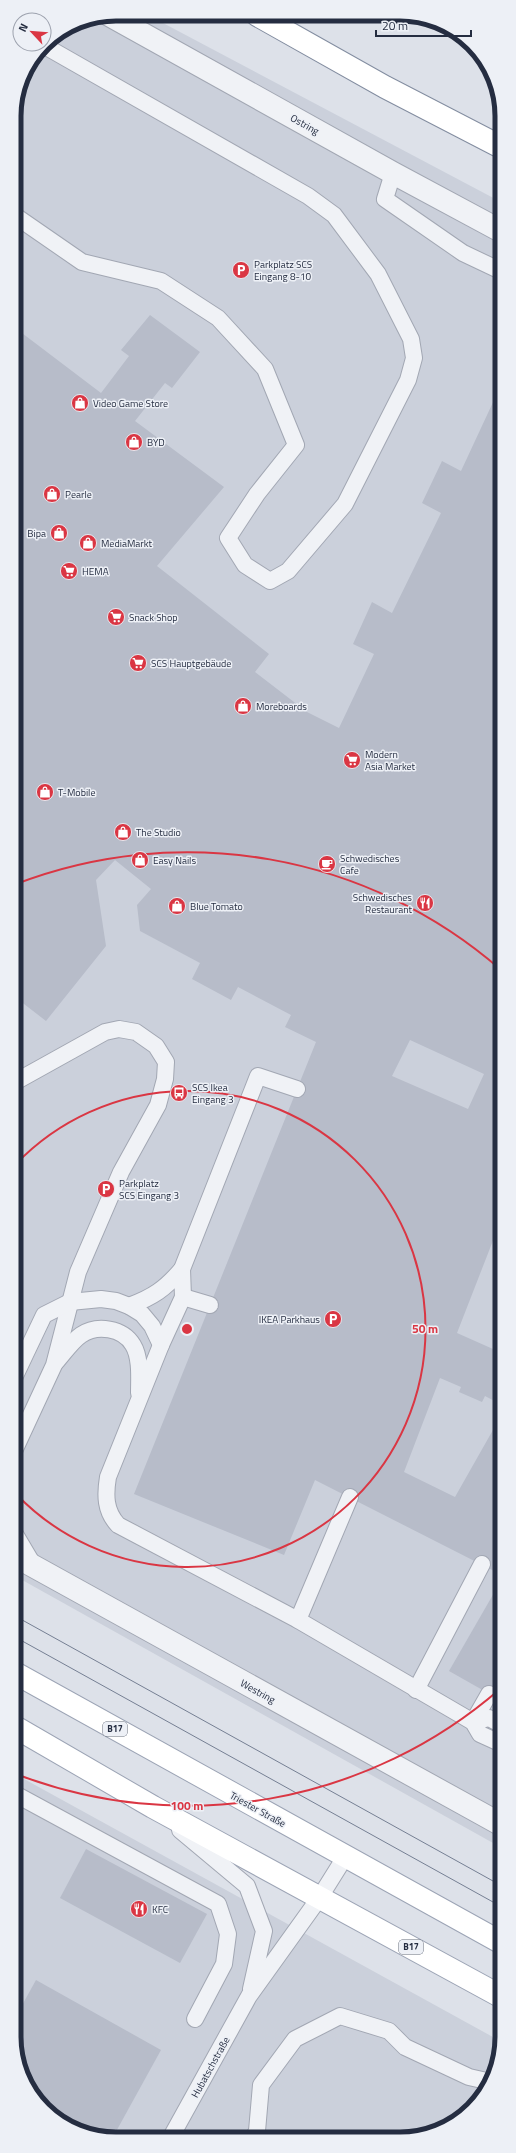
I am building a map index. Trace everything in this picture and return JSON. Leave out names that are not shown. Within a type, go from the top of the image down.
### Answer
[{"type":"main road","points":[[268,21],[385,87],[495,144]]},
{"type":"main road","name":"Triester Straße","points":[[21,1675],[495,1939]]},
{"type":"main road","name":"B17","points":[[21,1730],[153,1807],[495,1993]]},
{"type":"street","name":"Ostring","points":[[120,21],[393,173],[495,228]]},
{"type":"street","name":"Westring","points":[[21,1560],[495,1822]]},
{"type":"lane","points":[[21,220],[82,262],[162,281],[218,318],[265,369],[296,445],[257,494],[228,538],[245,566],[270,581],[288,571],[345,504],[408,380],[414,358],[411,339],[378,274],[334,215],[308,196],[52,50]]},
{"type":"lane","points":[[393,173],[385,199],[463,253],[495,268]]},
{"type":"lane","points":[[21,1079],[105,1032],[119,1029],[136,1032],[156,1046],[166,1062],[165,1079],[158,1105],[120,1172],[78,1272],[54,1365],[21,1436]]},
{"type":"lane","points":[[129,1306],[150,1298],[168,1285],[182,1269],[258,1076],[297,1089]]},
{"type":"lane","points":[[182,1269],[183,1297],[161,1345],[108,1477],[106,1490],[110,1517],[118,1525],[298,1620],[473,1722],[480,1734],[495,1741]]},
{"type":"lane","points":[[183,1297],[210,1305]]},
{"type":"lane","points":[[21,1357],[44,1315],[70,1302],[101,1299],[116,1301],[129,1306],[142,1314],[152,1326],[161,1345]]},
{"type":"lane","points":[[54,1365],[80,1335],[99,1328],[114,1332],[133,1345],[138,1363],[139,1399]]},
{"type":"lane","points":[[298,1620],[350,1497]]},
{"type":"lane","points":[[21,1544],[35,1568]]},
{"type":"lane","points":[[416,1690],[482,1564]]},
{"type":"lane","points":[[473,1722],[489,1694]]},
{"type":"lane","points":[[473,1722],[489,1718],[495,1721]]},
{"type":"lane","points":[[21,1797],[218,1904],[228,1934],[224,1964],[196,2019]]},
{"type":"lane","points":[[153,1807],[247,1886],[264,1931],[249,1996]]},
{"type":"lane","points":[[249,1996],[320,1897],[346,1857]]},
{"type":"lane","name":"Hubatschstraße","points":[[174,2132],[249,1996]]},
{"type":"lane","points":[[256,2132],[261,2085],[295,2040],[340,2016],[389,2031],[405,2047],[469,2077],[484,2081]]},
{"type":"shaded area","points":[[159,21],[495,199],[495,1844],[21,1579],[21,110],[24,91],[37,63],[45,53],[52,52],[53,45],[74,31],[91,24],[103,22]]},
{"type":"shaded area","points":[[21,1777],[495,2038],[490,2068],[479,2090],[467,2104],[448,2119],[425,2129],[400,2132],[116,2132],[91,2129],[68,2119],[49,2104],[37,2090],[28,2073],[22,2050]]},
{"type":"building","points":[[150,315],[200,352],[172,388],[165,383],[135,421],[224,487],[157,566],[269,654],[255,672],[307,712],[339,728],[374,654],[353,644],[372,602],[392,613],[441,513],[422,503],[442,461],[461,471],[495,398],[495,1235],[457,1333],[495,1350],[495,1401],[485,1396],[482,1402],[459,1392],[461,1387],[440,1378],[404,1472],[455,1497],[495,1426],[495,1571],[315,1480],[284,1555],[134,1494],[316,1042],[285,1027],[291,1015],[238,987],[231,1000],[192,979],[200,963],[140,931],[137,905],[151,889],[115,860],[96,880],[106,946],[46,1021],[21,1002],[21,332],[101,393],[129,356],[121,350]],"holes":[[[410,1040],[484,1074],[468,1109],[392,1076]]]},
{"type":"building","points":[[495,1591],[495,1697],[449,1671]]},
{"type":"building","name":"KFC","points":[[86,1849],[207,1914],[180,1963],[60,1898]]},
{"type":"building","points":[[36,1980],[161,2050],[116,2132],[91,2129],[68,2119],[49,2104],[37,2090],[24,2062],[21,2037],[21,2007]]},
{"type":"tram line","points":[[21,1619],[495,1882]]},
{"type":"tram line","points":[[21,1640],[495,1903]]},
{"type":"place","name":"Parkplatz SCS Eingang 8-10","points":[[241,270]]},
{"type":"place","name":"Video Game Store","points":[[80,403]]},
{"type":"place","name":"BYD","points":[[134,442]]},
{"type":"place","name":"Pearle","points":[[52,494]]},
{"type":"place","name":"Bipa","points":[[59,533]]},
{"type":"place","name":"MediaMarkt","points":[[88,543]]},
{"type":"place","name":"HEMA","points":[[69,571]]},
{"type":"place","name":"Snack Shop","points":[[116,617]]},
{"type":"place","name":"SCS Hauptgebäude","points":[[138,663]]},
{"type":"place","name":"Moreboards","points":[[243,706]]},
{"type":"place","name":"Modern Asia Market","points":[[352,760]]},
{"type":"place","name":"T-Mobile","points":[[45,792]]},
{"type":"place","name":"The Studio","points":[[123,832]]},
{"type":"place","name":"Easy Nails","points":[[140,860]]},
{"type":"place","name":"Schwedisches Cafe","points":[[327,864]]},
{"type":"place","name":"Schwedisches Restaurant","points":[[425,903]]},
{"type":"place","name":"Blue Tomato","points":[[177,906]]},
{"type":"place","name":"SCS Ikea Eingang 3","points":[[179,1093]]},
{"type":"place","name":"Parkplatz SCS Eingang 3","points":[[106,1189]]},
{"type":"place","name":"IKEA Parkhaus","points":[[333,1319]]},
{"type":"place","name":"KFC","points":[[139,1909]]}]
